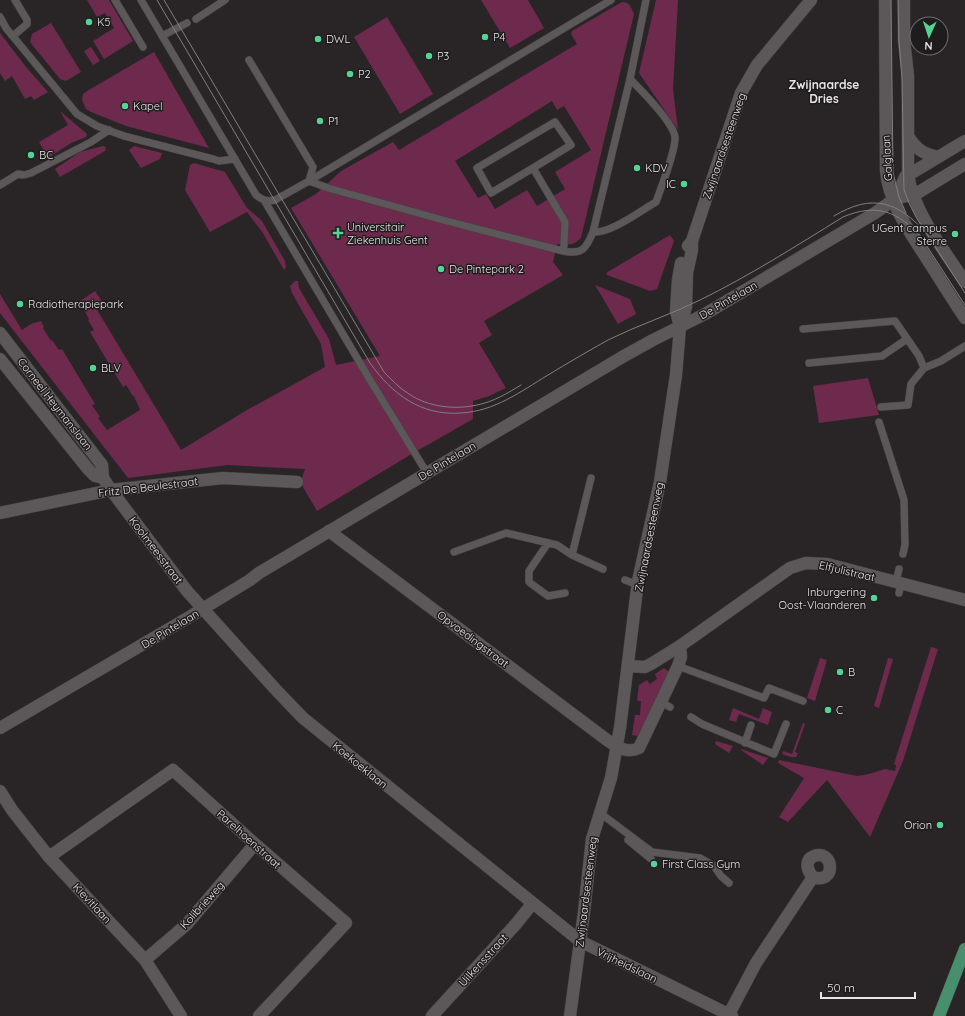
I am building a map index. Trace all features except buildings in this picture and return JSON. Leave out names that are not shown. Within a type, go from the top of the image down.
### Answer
[{"type":"main road","points":[[939,1016],[965,949]]},
{"type":"street","name":"Zwijnaardsesteenweg","points":[[570,1016],[592,839],[611,778],[617,746],[638,585],[660,482],[676,375],[680,327],[676,311],[678,280],[681,264],[685,250],[692,241],[741,92],[757,65],[811,0]]},
{"type":"street","name":"Galglaan","points":[[885,0],[886,172],[888,184],[903,220],[965,318]]},
{"type":"street","name":"Galglaan","points":[[904,0],[904,40],[908,76],[908,175],[912,195],[920,212],[965,282]]},
{"type":"street","points":[[908,136],[920,151],[938,157]]},
{"type":"street","points":[[894,199],[899,193],[903,180],[908,175],[965,141]]},
{"type":"street","name":"De Pintelaan","points":[[0,728],[203,609],[330,530],[624,356],[705,314],[875,213],[894,199],[912,195],[965,164]]},
{"type":"street","name":"Corneel Heymanslaan","points":[[0,333],[102,465],[103,478],[111,490]]},
{"type":"street","name":"Corneel Heymanslaan","points":[[0,358],[88,469],[95,476],[103,478]]},
{"type":"street","name":"Fritz De Beulestraat","points":[[0,513],[111,490],[223,478],[297,482]]},
{"type":"street","name":"Koolmeesstraat","points":[[111,490],[184,588],[203,609]]},
{"type":"street","name":"Opvoedingstraat","points":[[330,530],[617,746]]},
{"type":"street","name":"Elfjulistraat","points":[[628,666],[645,667],[680,646],[790,568],[806,563],[827,564],[899,586],[965,600]]},
{"type":"street","name":"Koekoeklaan","points":[[203,609],[303,718],[532,904]]},
{"type":"street","points":[[617,746],[633,751],[639,748],[653,718],[666,705],[681,657],[680,646]]},
{"type":"street","name":"Parelhoenstraat","points":[[49,857],[173,770],[346,923],[259,1016]]},
{"type":"street","name":"Kievitlaan","points":[[0,792],[12,810],[49,857],[144,960],[181,1016]]},
{"type":"street","name":"Kolibrieweg","points":[[144,960],[187,924],[256,844]]},
{"type":"street","name":"Vrijheidslaan","points":[[532,904],[580,941],[601,953],[730,1015],[756,963],[813,877]]},
{"type":"street","name":"Uilkensstraat","points":[[432,1016],[516,924],[532,904]]},
{"type":"lane","points":[[13,36],[27,24],[27,20],[15,0]]},
{"type":"lane","points":[[115,0],[143,46]]},
{"type":"lane","points":[[141,0],[256,195],[269,201],[275,200],[309,181],[611,0]]},
{"type":"lane","points":[[196,19],[225,0]]},
{"type":"lane","points":[[309,181],[328,188],[436,218],[563,251],[578,252],[584,249],[593,232],[630,79],[646,0]]},
{"type":"lane","points":[[0,17],[13,36],[77,114],[97,126],[124,136],[213,159],[226,161],[235,159]]},
{"type":"lane","points":[[162,36],[187,24]]},
{"type":"lane","points":[[249,60],[313,167],[309,181]]},
{"type":"lane","points":[[593,232],[599,233],[609,230],[656,202],[672,154],[675,137],[670,124],[630,79]]},
{"type":"lane","points":[[555,122],[571,146],[533,168],[491,192],[477,168],[555,122]]},
{"type":"lane","points":[[0,185],[18,174],[24,175],[31,173],[91,142],[109,130]]},
{"type":"lane","points":[[533,168],[565,222],[563,251]]},
{"type":"lane","points":[[264,200],[426,473]]},
{"type":"lane","points":[[803,329],[895,321],[919,356],[924,368]]},
{"type":"lane","points":[[809,363],[882,356],[907,339]]},
{"type":"lane","points":[[881,407],[908,405],[911,384],[924,368],[941,361],[965,346]]},
{"type":"lane","points":[[879,422],[904,500],[905,545],[903,554]]},
{"type":"lane","points":[[572,555],[591,478]]},
{"type":"lane","points":[[454,552],[506,533],[557,545],[572,555],[603,569]]},
{"type":"lane","points":[[548,543],[529,571],[529,582],[548,596],[565,593]]},
{"type":"lane","points":[[899,569],[899,586]]},
{"type":"lane","points":[[625,580],[638,585]]},
{"type":"lane","points":[[678,666],[764,698],[769,688],[803,701]]},
{"type":"lane","points":[[691,717],[702,724],[744,743],[774,754],[786,724]]},
{"type":"lane","points":[[744,743],[751,725]]},
{"type":"lane","points":[[599,814],[612,827]]},
{"type":"lane","points":[[599,814],[652,852],[700,858],[714,866],[721,876],[729,883]]},
{"type":"lane","points":[[628,840],[651,859]]},
{"type":"shaded area","points":[[87,0],[109,0],[133,41],[104,59],[93,41],[114,28],[105,13],[97,17]]},
{"type":"shaded area","points":[[481,0],[528,0],[544,28],[510,48]]},
{"type":"shaded area","points":[[656,0],[678,0],[673,89],[678,130],[639,73]]},
{"type":"shaded area","points":[[622,2],[629,4],[634,14],[581,238],[570,244],[557,244],[553,262],[563,275],[484,321],[492,335],[479,343],[506,388],[489,396],[473,401],[473,419],[317,511],[303,487],[302,478],[305,469],[227,465],[128,478],[0,313],[0,294],[22,330],[31,324],[41,321],[44,327],[43,328],[51,341],[52,340],[59,350],[62,349],[95,404],[92,405],[100,417],[98,418],[107,430],[140,410],[134,396],[126,385],[123,387],[90,332],[94,330],[81,305],[79,306],[77,303],[95,291],[103,303],[96,308],[181,450],[247,410],[325,367],[321,344],[292,293],[290,286],[295,281],[298,281],[299,288],[329,339],[336,365],[380,356],[291,208],[316,194],[341,171],[393,142],[399,150],[577,44],[571,34],[572,31]],"holes":[[[552,101],[557,110],[564,106],[591,150],[555,172],[565,189],[537,206],[527,190],[495,209],[486,194],[478,198],[455,161]]]},
{"type":"shaded area","points":[[387,17],[433,94],[400,114],[354,37]]},
{"type":"shaded area","points":[[51,23],[81,72],[66,81],[60,79],[30,42],[32,34]]},
{"type":"shaded area","points":[[0,33],[26,67],[48,92],[34,100],[31,96],[25,99],[12,76],[5,81],[0,73]]},
{"type":"shaded area","points":[[91,47],[100,61],[93,65],[84,51]]},
{"type":"shaded area","points":[[154,52],[209,148],[126,126],[86,109],[82,100],[83,94]]},
{"type":"shaded area","points":[[60,111],[87,134],[86,137],[71,143],[48,158],[39,142],[68,125]]},
{"type":"shaded area","points":[[103,146],[106,147],[105,151],[60,177],[55,169],[80,152]]},
{"type":"shaded area","points":[[134,146],[162,153],[160,159],[141,168],[129,150]]},
{"type":"shaded area","points":[[194,163],[225,172],[247,208],[262,221],[285,261],[286,267],[284,270],[263,233],[247,212],[210,232],[185,190],[190,165]]},
{"type":"shaded area","points":[[670,235],[674,241],[657,289],[650,291],[607,275],[606,273]]},
{"type":"shaded area","points":[[595,285],[630,299],[636,314],[618,324]]},
{"type":"shaded area","points":[[868,378],[879,415],[819,423],[813,386]]},
{"type":"shaded area","points":[[931,647],[938,649],[903,761],[870,837],[827,780],[788,822],[779,817],[804,778],[778,763],[779,760],[857,776],[885,769],[895,771],[896,765],[894,764]]},
{"type":"shaded area","points":[[820,658],[827,660],[815,701],[807,698]]},
{"type":"shaded area","points":[[888,658],[893,659],[879,708],[874,706]]},
{"type":"shaded area","points":[[664,668],[669,672],[643,731],[637,736],[632,735],[635,715],[640,715],[641,701],[637,701],[639,685],[647,680],[650,684],[657,679],[655,674]]},
{"type":"shaded area","points":[[733,708],[759,719],[763,708],[772,712],[768,725],[739,714],[736,722],[729,720]]},
{"type":"shaded area","points":[[803,723],[805,724],[795,752],[798,753],[796,757],[782,754],[783,751],[792,754]]},
{"type":"shaded area","points":[[716,741],[733,746],[729,753],[715,744]]},
{"type":"shaded area","points":[[741,749],[768,758],[763,765]]},
{"type":"tram line","points":[[157,0],[370,363],[398,393],[420,407],[433,411],[461,413],[485,409],[496,405],[608,340],[718,291],[843,217],[866,211],[876,210],[886,212],[904,221],[921,237]]},
{"type":"tram line","points":[[164,0],[384,372],[402,389],[416,398],[433,405],[451,407],[483,404],[500,397],[521,385]]},
{"type":"tram line","points":[[891,0],[893,173],[899,197],[906,213]]},
{"type":"tram line","points":[[898,0],[902,79],[904,190],[916,217],[965,293]]},
{"type":"tram line","points":[[834,216],[860,204],[884,204],[906,214],[927,234]]},
{"type":"tram line","points":[[919,234],[965,305]]},
{"type":"place","name":"K5","points":[[89,22]]},
{"type":"place","name":"P4","points":[[485,37]]},
{"type":"place","name":"DWL","points":[[318,39]]},
{"type":"place","name":"P3","points":[[429,56]]},
{"type":"place","name":"P2","points":[[350,74]]},
{"type":"place","name":"Kapel","points":[[125,106]]},
{"type":"place","name":"P1","points":[[320,121]]},
{"type":"place","name":"BC","points":[[31,155]]},
{"type":"place","name":"KDV","points":[[637,168]]},
{"type":"place","name":"IC","points":[[684,184]]},
{"type":"place","name":"Universitair Ziekenhuis Gent","points":[[338,233]]},
{"type":"place","name":"UGent campus Sterre","points":[[955,234]]},
{"type":"place","name":"De Pintepark 2","points":[[441,269]]},
{"type":"place","name":"Radiotherapiepark","points":[[20,304]]},
{"type":"place","name":"BLV","points":[[93,368]]},
{"type":"place","name":"Inburgering Oost-Vlaanderen","points":[[874,598]]},
{"type":"place","name":"B","points":[[840,672]]},
{"type":"place","name":"C","points":[[828,710]]},
{"type":"place","name":"Orion","points":[[940,825]]},
{"type":"place","name":"First Class Gym","points":[[654,864]]},
{"type":"district","name":"Zwijnaardse Dries","points":[[824,91]]}]
